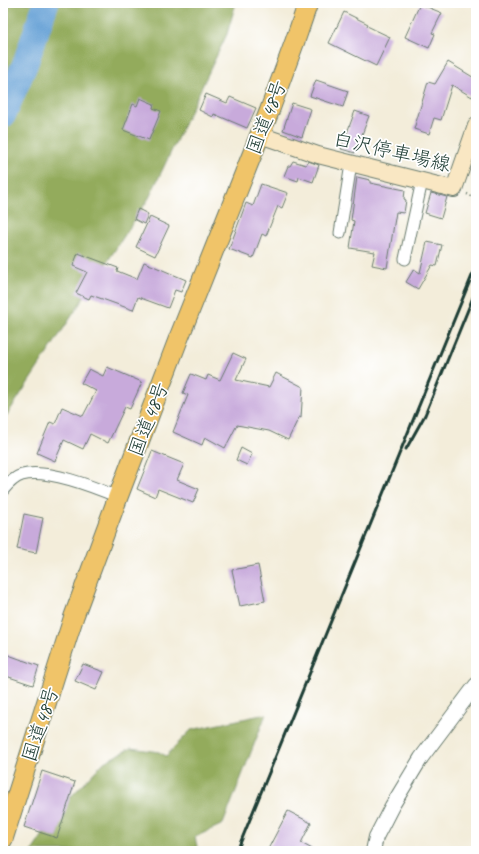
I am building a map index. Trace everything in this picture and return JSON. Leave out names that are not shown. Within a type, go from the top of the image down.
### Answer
[{"type":"highway","name":"国道48号","points":[[3,839],[74,616],[178,340],[260,135],[308,3]]},
{"type":"main road","name":"白沢停車場線","points":[[260,135],[318,155],[454,189],[476,126]]},
{"type":"street","points":[[340,233],[351,164]]},
{"type":"street","points":[[406,259],[422,181]]},
{"type":"street","points":[[3,490],[9,483],[22,475],[40,474],[57,476],[78,482],[118,497]]},
{"type":"street","points":[[373,851],[376,837],[392,806],[421,758],[476,685]]},
{"type":"green space","points":[[3,3],[236,3],[227,34],[149,198],[3,421]]},
{"type":"green space","points":[[266,714],[223,824],[195,837],[198,851],[32,851],[63,805],[104,762],[131,748],[159,752],[166,756],[191,730]]},
{"type":"building","points":[[420,4],[442,13],[432,33],[435,34],[429,48],[405,37]]},
{"type":"building","points":[[344,12],[368,24],[367,26],[390,37],[376,66],[329,43]]},
{"type":"building","points":[[448,62],[476,79],[476,90],[472,97],[452,85],[441,120],[434,118],[429,134],[414,129],[428,82],[435,84]]},
{"type":"building","points":[[316,80],[348,91],[343,107],[310,96]]},
{"type":"building","points":[[206,94],[227,103],[230,97],[256,108],[247,128],[214,114],[213,117],[199,110]]},
{"type":"building","points":[[140,98],[154,104],[153,108],[161,111],[149,140],[123,130],[133,104],[137,106]]},
{"type":"building","points":[[292,103],[311,109],[302,137],[283,130]]},
{"type":"building","points":[[355,111],[369,116],[355,153],[341,149]]},
{"type":"building","points":[[293,161],[306,165],[308,161],[319,165],[313,182],[299,177],[298,181],[284,176],[288,166],[290,166]]},
{"type":"building","points":[[357,177],[370,180],[370,183],[405,190],[404,199],[406,200],[404,213],[396,212],[387,268],[372,265],[375,252],[350,248],[354,221],[351,220]]},
{"type":"building","points":[[261,184],[288,193],[282,208],[278,206],[266,236],[262,234],[253,258],[229,249],[246,203],[253,206]]},
{"type":"building","points":[[431,193],[447,197],[441,218],[425,213]]},
{"type":"building","points":[[138,209],[148,214],[144,224],[134,219]]},
{"type":"building","points":[[150,217],[169,226],[155,256],[136,247]]},
{"type":"building","points":[[427,242],[442,245],[437,266],[432,265],[418,289],[406,282],[414,269],[420,273]]},
{"type":"building","points":[[78,253],[118,268],[117,271],[137,279],[144,262],[186,280],[181,292],[175,290],[168,308],[138,297],[133,310],[91,295],[89,299],[76,293],[87,272],[73,266]]},
{"type":"building","points":[[233,353],[246,359],[236,380],[269,387],[276,373],[303,387],[301,418],[299,417],[288,440],[269,431],[237,425],[225,448],[205,437],[202,445],[173,432],[188,395],[183,393],[191,374],[206,380],[208,375],[220,380]]},
{"type":"building","points":[[107,367],[142,382],[130,409],[125,407],[108,443],[90,434],[83,449],[64,440],[55,461],[37,453],[50,422],[55,424],[62,407],[83,416],[96,391],[81,383],[89,369],[103,376]]},
{"type":"building","points":[[241,448],[252,454],[247,465],[236,460]]},
{"type":"building","points":[[152,451],[184,464],[177,480],[199,489],[193,503],[158,489],[155,497],[137,489]]},
{"type":"building","points":[[24,514],[43,518],[36,553],[17,549]]},
{"type":"building","points":[[258,565],[265,601],[240,606],[232,570]]},
{"type":"building","points":[[3,653],[39,666],[33,685],[3,675]]},
{"type":"building","points":[[83,664],[104,672],[96,690],[75,681]]},
{"type":"building","points":[[42,771],[75,782],[57,838],[24,827]]},
{"type":"building","points":[[288,811],[311,823],[301,843],[316,851],[267,851]]},
{"type":"waterway","points":[[3,115],[25,64],[46,3]]},
{"type":"railway","points":[[237,851],[476,266]]},
{"type":"railway","points":[[406,449],[425,415],[476,290]]}]
